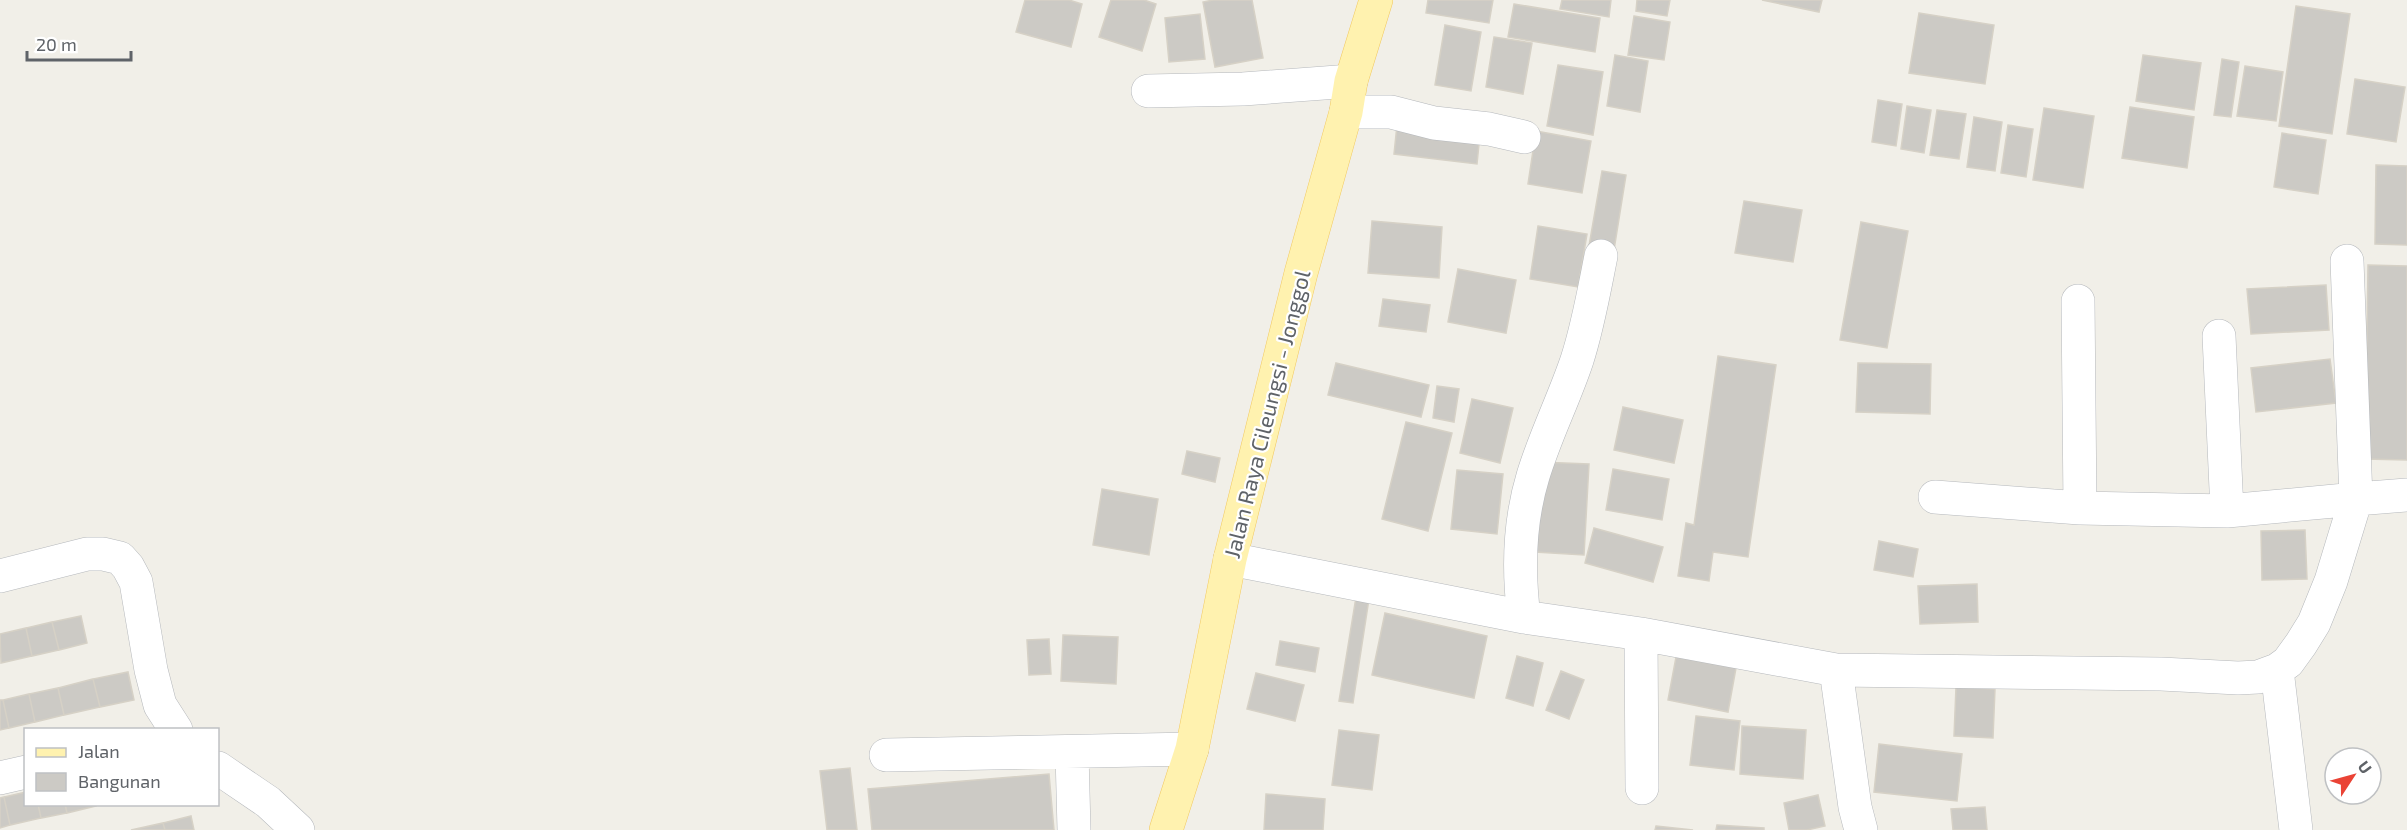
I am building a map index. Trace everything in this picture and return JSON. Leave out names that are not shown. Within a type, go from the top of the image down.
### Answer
[{"type":"main road","name":"Jalan Raya Cileungsi - Jonggol","points":[[1166,830],[1192,749],[1230,559],[1301,273],[1376,0]]},
{"type":"street","points":[[1148,91],[1243,89],[1349,97],[1391,112],[1434,123],[1497,130],[1524,137]]},
{"type":"street","points":[[1524,617],[1519,576],[1521,543],[1533,476],[1577,359],[1590,312],[1601,256]]},
{"type":"street","points":[[1230,559],[1524,617],[1641,634],[1836,670],[2161,674],[2238,678],[2258,676],[2277,670],[2288,662],[2314,623],[2331,581],[2356,499],[2347,261]]},
{"type":"street","points":[[2078,301],[2080,508]]},
{"type":"street","points":[[2220,336],[2227,511]]},
{"type":"street","points":[[1935,497],[2080,508],[2227,511],[2407,495]]},
{"type":"street","points":[[0,576],[87,554],[103,554],[120,558],[129,567],[136,582],[151,670],[160,705],[175,728]]},
{"type":"street","points":[[1641,634],[1642,788]]},
{"type":"street","points":[[1836,670],[1855,807],[1861,830]]},
{"type":"street","points":[[2277,670],[2296,830]]},
{"type":"street","points":[[886,755],[1192,749]]},
{"type":"street","points":[[1072,753],[1074,830]]},
{"type":"street","points":[[219,769],[268,802],[298,830]]},
{"type":"street","points":[[0,778],[24,772]]},
{"type":"building","points":[[1025,0],[1069,0],[1082,4],[1071,47],[1016,32]]},
{"type":"building","points":[[1111,0],[1144,0],[1156,4],[1142,51],[1099,37]]},
{"type":"building","points":[[1252,0],[1263,58],[1215,67],[1203,2]]},
{"type":"building","points":[[1428,0],[1493,0],[1489,23],[1426,13]]},
{"type":"building","points":[[1562,0],[1611,0],[1609,17],[1560,9]]},
{"type":"building","points":[[1637,0],[1670,0],[1667,16],[1636,11]]},
{"type":"building","points":[[1762,0],[1822,0],[1819,12]]},
{"type":"building","points":[[1514,4],[1600,18],[1595,52],[1508,37]]},
{"type":"building","points":[[2296,6],[2350,14],[2332,134],[2279,126]]},
{"type":"building","points":[[1919,13],[1994,25],[1985,84],[1909,73]]},
{"type":"building","points":[[1200,14],[1205,59],[1169,62],[1165,18]]},
{"type":"building","points":[[1634,16],[1670,22],[1664,60],[1628,55]]},
{"type":"building","points":[[1445,25],[1481,32],[1471,91],[1435,85]]},
{"type":"building","points":[[1494,37],[1532,43],[1523,94],[1486,87]]},
{"type":"building","points":[[1615,55],[1648,61],[1640,112],[1607,106]]},
{"type":"building","points":[[2143,55],[2201,63],[2194,110],[2136,101]]},
{"type":"building","points":[[2222,59],[2239,62],[2231,117],[2214,115]]},
{"type":"building","points":[[1558,65],[1603,72],[1593,135],[1547,126]]},
{"type":"building","points":[[2245,66],[2283,72],[2276,121],[2237,116]]},
{"type":"building","points":[[2355,79],[2405,87],[2396,142],[2347,134]]},
{"type":"building","points":[[1878,100],[1902,104],[1896,146],[1872,142]]},
{"type":"building","points":[[1907,106],[1931,110],[1924,153],[1901,149]]},
{"type":"building","points":[[2130,107],[2194,117],[2187,168],[2122,158]]},
{"type":"building","points":[[2044,108],[2094,116],[2083,188],[2033,180]]},
{"type":"building","points":[[1937,110],[1966,114],[1959,159],[1930,155]]},
{"type":"building","points":[[1974,117],[2002,122],[1995,171],[1967,167]]},
{"type":"building","points":[[1397,125],[1480,134],[1477,164],[1394,154]]},
{"type":"building","points":[[2008,125],[2033,129],[2026,177],[2001,173]]},
{"type":"building","points":[[1536,131],[1591,141],[1582,193],[1528,184]]},
{"type":"building","points":[[2282,133],[2326,140],[2318,194],[2274,187]]},
{"type":"building","points":[[2376,165],[2407,166],[2407,245],[2375,244]]},
{"type":"building","points":[[1602,171],[1626,175],[1614,250],[1589,246]]},
{"type":"building","points":[[1744,201],[1802,210],[1793,262],[1735,253]]},
{"type":"building","points":[[1372,221],[1442,227],[1439,278],[1368,273]]},
{"type":"building","points":[[1861,222],[1908,231],[1887,348],[1840,340]]},
{"type":"building","points":[[1538,226],[1587,234],[1578,287],[1530,279]]},
{"type":"building","points":[[2368,265],[2407,266],[2407,460],[2365,459]]},
{"type":"building","points":[[1458,269],[1516,280],[1506,333],[1448,322]]},
{"type":"building","points":[[2326,285],[2329,330],[2251,334],[2247,289]]},
{"type":"building","points":[[1383,299],[1430,305],[1426,332],[1379,326]]},
{"type":"building","points":[[1718,356],[1776,365],[1748,557],[1713,552],[1709,581],[1678,576],[1686,523],[1694,525]]},
{"type":"building","points":[[2330,359],[2336,403],[2256,412],[2251,368]]},
{"type":"building","points":[[1336,363],[1429,385],[1421,417],[1328,395]]},
{"type":"building","points":[[1858,363],[1931,364],[1930,414],[1856,412]]},
{"type":"building","points":[[1437,386],[1459,389],[1454,422],[1433,418]]},
{"type":"building","points":[[1472,399],[1513,408],[1500,463],[1460,453]]},
{"type":"building","points":[[1623,407],[1683,420],[1674,463],[1614,450]]},
{"type":"building","points":[[1406,422],[1452,433],[1428,531],[1382,519]]},
{"type":"building","points":[[1187,451],[1220,458],[1215,482],[1182,474]]},
{"type":"building","points":[[1539,462],[1589,464],[1584,555],[1535,552]]},
{"type":"building","points":[[1613,469],[1669,479],[1662,520],[1606,510]]},
{"type":"building","points":[[1457,470],[1503,474],[1497,534],[1451,529]]},
{"type":"building","points":[[1102,489],[1158,499],[1149,555],[1093,545]]},
{"type":"building","points":[[1594,528],[1663,547],[1653,582],[1585,563]]},
{"type":"building","points":[[2305,530],[2307,579],[2262,580],[2261,531]]},
{"type":"building","points":[[1879,541],[1918,549],[1913,577],[1874,570]]},
{"type":"building","points":[[1977,584],[1978,622],[1920,624],[1918,586]]},
{"type":"building","points":[[1356,597],[1369,599],[1353,703],[1339,701]]},
{"type":"building","points":[[1385,613],[1487,636],[1474,698],[1372,675]]},
{"type":"building","points":[[81,616],[87,643],[59,650],[52,622]]},
{"type":"building","points":[[52,622],[59,650],[32,656],[26,628]]},
{"type":"building","points":[[26,628],[32,656],[1,663],[0,634]]},
{"type":"building","points":[[1063,635],[1118,637],[1116,684],[1061,681]]},
{"type":"building","points":[[1049,639],[1051,674],[1029,675],[1027,640]]},
{"type":"building","points":[[1280,641],[1319,648],[1315,672],[1276,665]]},
{"type":"building","points":[[1517,656],[1543,663],[1533,706],[1506,698]]},
{"type":"building","points":[[1676,657],[1736,668],[1728,712],[1668,700]]},
{"type":"building","points":[[1561,671],[1584,680],[1569,719],[1546,710]]},
{"type":"building","points":[[128,672],[134,700],[100,707],[93,679]]},
{"type":"building","points":[[1256,673],[1304,685],[1295,721],[1247,709]]},
{"type":"building","points":[[93,679],[100,707],[64,715],[58,688]]},
{"type":"building","points":[[1956,687],[1995,689],[1993,738],[1954,736]]},
{"type":"building","points":[[58,688],[64,715],[35,722],[29,694]]},
{"type":"building","points":[[29,694],[35,722],[9,728],[3,700]]},
{"type":"building","points":[[0,700],[3,700],[9,728],[0,730]]},
{"type":"building","points":[[1696,716],[1740,721],[1734,770],[1690,765]]},
{"type":"building","points":[[1742,726],[1806,730],[1803,779],[1740,774]]},
{"type":"building","points":[[1339,730],[1379,735],[1372,790],[1332,785]]},
{"type":"building","points":[[1879,744],[1962,754],[1957,801],[1874,792]]},
{"type":"building","points":[[850,768],[857,830],[827,830],[820,771]]},
{"type":"building","points":[[1049,774],[1054,830],[872,830],[868,789]]},
{"type":"building","points":[[24,792],[24,806],[38,806],[41,818],[10,825],[4,797]]},
{"type":"building","points":[[1266,794],[1325,799],[1323,830],[1264,830]]},
{"type":"building","points":[[1818,795],[1825,826],[1807,830],[1789,830],[1784,803]]},
{"type":"building","points":[[4,797],[10,825],[0,828],[0,798]]},
{"type":"building","points":[[38,806],[65,806],[67,813],[41,818]]},
{"type":"building","points":[[65,806],[96,806],[67,813]]},
{"type":"building","points":[[1985,807],[1987,830],[1953,830],[1951,809]]},
{"type":"building","points":[[191,816],[194,830],[165,830],[163,823]]},
{"type":"building","points":[[163,823],[165,830],[131,830]]},
{"type":"building","points":[[1717,825],[1764,828],[1764,830],[1716,830]]},
{"type":"building","points":[[1656,826],[1693,830],[1655,830]]}]
